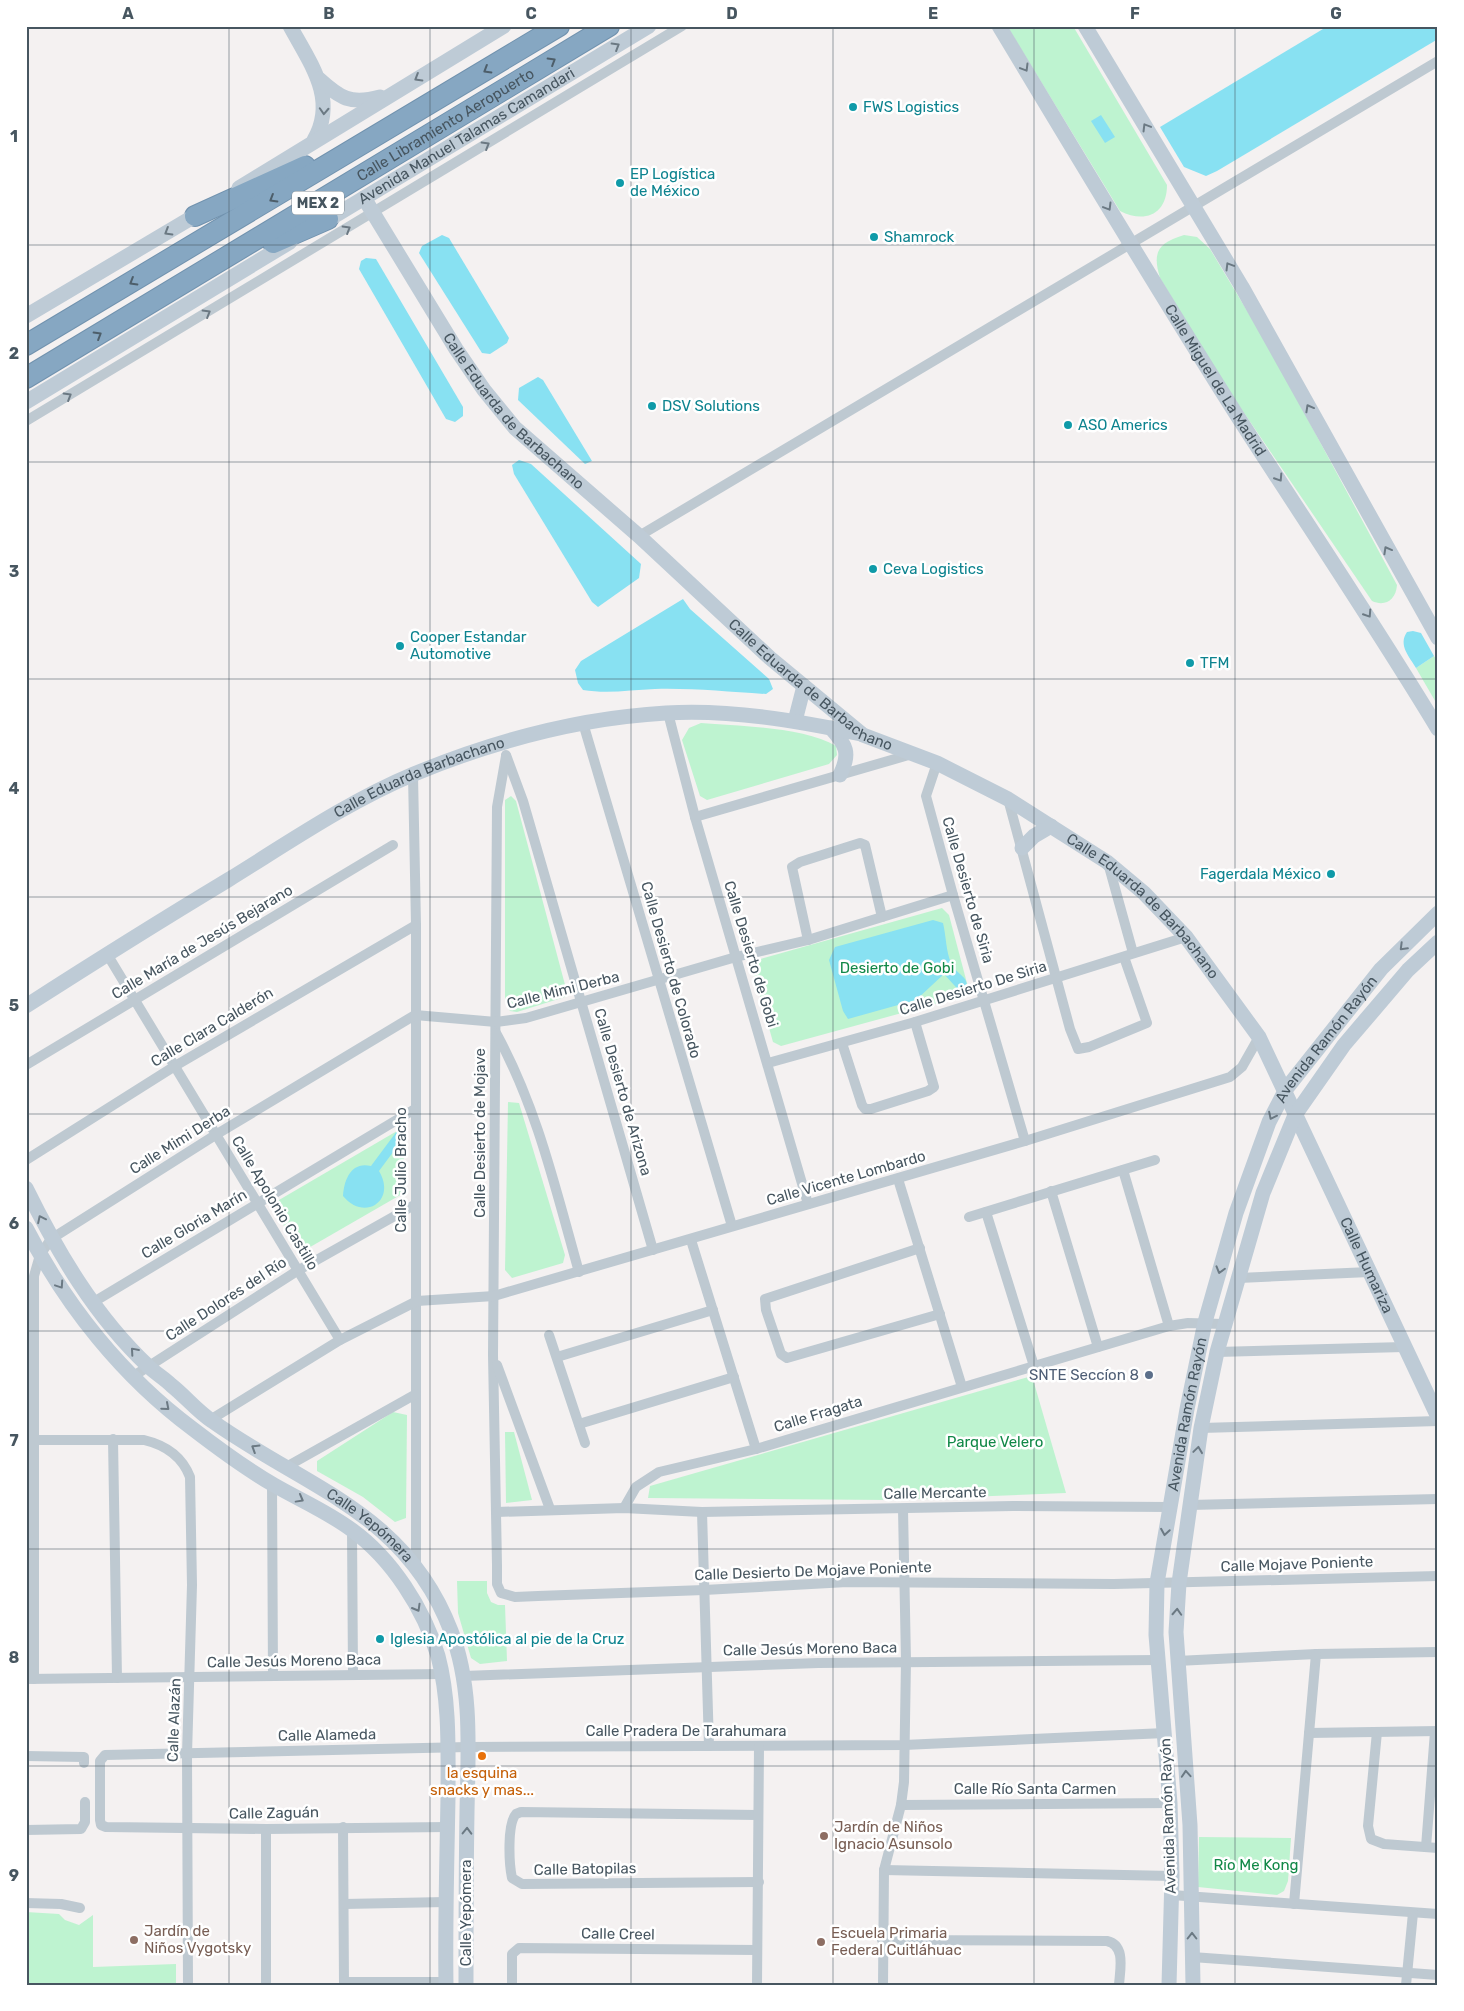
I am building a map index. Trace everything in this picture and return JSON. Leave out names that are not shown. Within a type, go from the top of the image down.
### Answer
[{"type":"highway","name":"Calle Libramiento Aeropuerto","points":[[26,345],[559,26]]},
{"type":"highway","name":"Calle Libramiento Aeropuerto","points":[[26,378],[609,26]]},
{"type":"highway","points":[[195,216],[406,119]]},
{"type":"highway","points":[[164,296],[287,236],[328,219]]},
{"type":"main road","points":[[290,26],[319,79],[324,112],[320,129],[313,141]]},
{"type":"main road","points":[[26,316],[195,216],[313,141],[504,26]]},
{"type":"main road","name":"Avenida Manuel Talamas Camandari","points":[[26,402],[649,26]]},
{"type":"main road","name":"Calle Miguel de La Madrid","points":[[1000,26],[1130,244],[1239,418],[1374,624],[1438,729]]},
{"type":"main road","points":[[1084,26],[1242,287],[1438,638]]},
{"type":"main road","points":[[319,79],[334,92],[350,100],[373,99],[393,93]]},
{"type":"main road","name":"Calle Eduarda de Barbachano","points":[[364,198],[484,390],[516,428],[638,536],[770,658],[863,735],[937,764],[1008,799],[1108,862],[1144,893],[1186,937],[1259,1037],[1286,1089],[1295,1115]]},
{"type":"main road","points":[[795,721],[804,686]]},
{"type":"main road","name":"Calle Eduarda Barbachano","points":[[26,1006],[345,809],[413,775],[504,749],[583,723],[668,713],[714,713],[795,721],[863,735]]},
{"type":"main road","points":[[831,728],[841,739],[847,753],[840,775]]},
{"type":"main road","points":[[1022,848],[1034,836],[1051,826]]},
{"type":"main road","name":"Avenida Ramón Rayón","points":[[1169,1985],[1172,1895],[1170,1803],[1158,1660],[1157,1583],[1186,1409],[1205,1322],[1236,1213],[1269,1122],[1286,1089],[1381,968],[1438,913]]},
{"type":"main road","name":"Avenida Ramón Rayón","points":[[1192,1985],[1192,1895],[1186,1771],[1177,1662],[1179,1583],[1201,1428],[1217,1352],[1263,1193],[1295,1115],[1344,1045],[1408,970],[1438,942]]},
{"type":"main road","name":"Calle Humariza","points":[[1295,1115],[1438,1417]]},
{"type":"main road","name":"Calle Yepómera","points":[[26,1188],[51,1238],[92,1303],[148,1366],[210,1420],[344,1501],[372,1521],[416,1564],[436,1598],[452,1632],[464,1676],[468,1747],[466,1985]]},
{"type":"main road","name":"Calle Yepómera","points":[[26,1228],[40,1255],[84,1320],[132,1377],[193,1429],[272,1484],[352,1530],[384,1561],[406,1591],[430,1636],[442,1674],[448,1748],[446,1983]]},
{"type":"street","points":[[26,421],[682,26]]},
{"type":"street","points":[[638,536],[1438,61]]},
{"type":"street","name":"Calle Desierto de Gobi","points":[[668,713],[695,818],[808,1204]]},
{"type":"street","name":"Calle Desierto de Colorado","points":[[583,723],[732,1226]]},
{"type":"street","name":"Calle Desierto de Arizona","points":[[504,749],[523,801],[653,1250]]},
{"type":"street","name":"Calle Desierto de Mojave","points":[[496,1512],[493,1356],[496,807],[504,749]]},
{"type":"street","points":[[695,818],[913,754]]},
{"type":"street","name":"Calle Desierto de Siria","points":[[937,764],[926,796],[952,895],[1025,1141]]},
{"type":"street","name":"Calle Julio Bracho","points":[[413,775],[416,924],[416,1564]]},
{"type":"street","points":[[1008,799],[1074,1044],[1080,1049],[1147,1023],[1108,862]]},
{"type":"street","points":[[808,940],[792,867],[800,862],[860,843],[865,845],[882,917]]},
{"type":"street","name":"Calle María de Jesús Bejarano","points":[[26,1065],[393,845]]},
{"type":"street","name":"Calle Mimi Derba","points":[[51,1238],[217,1134],[415,1016],[495,1026],[582,1003],[736,957],[808,940],[952,895]]},
{"type":"street","name":"Calle Clara Calderón","points":[[26,1160],[175,1066],[416,924]]},
{"type":"street","name":"Calle Desierto De Siria","points":[[768,1063],[915,1022],[1186,937]]},
{"type":"street","name":"Calle Apolonio Castillo","points":[[108,954],[340,1340]]},
{"type":"street","points":[[842,1043],[862,1105],[866,1109],[872,1109],[928,1091],[934,1087],[915,1022]]},
{"type":"street","points":[[495,1026],[530,1107],[579,1272]]},
{"type":"street","name":"Calle Vicente Lombardo","points":[[417,1301],[494,1296],[898,1179],[1230,1077],[1242,1067],[1259,1037]]},
{"type":"street","name":"Calle Gloria Marín","points":[[92,1303],[415,1109]]},
{"type":"street","points":[[969,1216],[1155,1160]]},
{"type":"street","points":[[1123,1170],[1169,1326]]},
{"type":"street","points":[[898,1179],[962,1387]]},
{"type":"street","points":[[1051,1191],[1098,1347]]},
{"type":"street","name":"Calle Dolores del Río","points":[[132,1377],[297,1271],[416,1204]]},
{"type":"street","points":[[986,1212],[1034,1366]]},
{"type":"street","points":[[30,1679],[30,1440],[34,1276],[40,1255],[51,1238]]},
{"type":"street","points":[[691,1240],[756,1449]]},
{"type":"street","points":[[920,1248],[765,1299],[766,1310],[781,1354],[788,1358],[940,1314]]},
{"type":"street","points":[[1239,1278],[1369,1272]]},
{"type":"street","points":[[210,1420],[340,1340],[417,1301]]},
{"type":"street","points":[[557,1357],[713,1310]]},
{"type":"street","name":"Calle Fragata","points":[[624,1508],[636,1487],[659,1472],[756,1449],[1169,1326],[1205,1322],[1224,1324]]},
{"type":"street","points":[[550,1335],[585,1443]]},
{"type":"street","points":[[1217,1352],[1404,1347]]},
{"type":"street","points":[[493,1356],[550,1509]]},
{"type":"street","points":[[579,1424],[734,1376]]},
{"type":"street","points":[[286,1467],[416,1394]]},
{"type":"street","points":[[1201,1428],[1438,1421]]},
{"type":"street","points":[[30,1440],[113,1439],[117,1678]]},
{"type":"street","name":"Calle Alazán","points":[[113,1439],[157,1444],[180,1458],[187,1467],[190,1477],[192,1494],[191,1677],[187,1754],[188,1985]]},
{"type":"street","points":[[272,1484],[272,1676]]},
{"type":"street","points":[[1190,1505],[1438,1499]]},
{"type":"street","name":"Calle Mercante","points":[[496,1512],[624,1508],[702,1512],[1169,1507]]},
{"type":"street","points":[[883,1985],[884,1870],[901,1805],[904,1745],[906,1661],[903,1509]]},
{"type":"street","name":"Calle Desierto De Mojave Poniente","points":[[496,1512],[498,1584],[501,1593],[515,1597],[704,1590],[846,1582],[1157,1583]]},
{"type":"street","points":[[702,1512],[709,1746]]},
{"type":"street","points":[[352,1530],[353,1675]]},
{"type":"street","name":"Calle Mojave Poniente","points":[[1157,1583],[1438,1576]]},
{"type":"street","points":[[1177,1662],[1316,1654],[1438,1652]]},
{"type":"street","points":[[1294,1904],[1316,1654]]},
{"type":"street","name":"Calle Jesús Moreno Baca","points":[[464,1676],[707,1666],[906,1661],[1158,1660]]},
{"type":"street","name":"Calle Jesús Moreno Baca","points":[[30,1679],[442,1674]]},
{"type":"street","points":[[1309,1733],[1436,1731],[1434,1780],[1426,1847]]},
{"type":"street","points":[[1377,1732],[1368,1826],[1371,1839],[1377,1843],[1438,1848]]},
{"type":"street","name":"Calle Pradera De Tarahumara","points":[[468,1747],[904,1745],[1164,1733]]},
{"type":"street","name":"Calle Alameda","points":[[101,1825],[100,1765],[102,1756],[118,1753],[187,1754],[468,1747]]},
{"type":"street","points":[[757,1985],[759,1747]]},
{"type":"street","points":[[26,1756],[85,1761]]},
{"type":"street","points":[[26,1830],[81,1829],[85,1822],[85,1802]]},
{"type":"street","name":"Calle Río Santa Carmen","points":[[901,1805],[1170,1803]]},
{"type":"street","name":"Calle Batopilas","points":[[758,1815],[521,1812],[516,1814],[512,1821],[511,1852],[512,1878],[522,1884],[759,1882]]},
{"type":"street","name":"Calle Zaguán","points":[[101,1825],[110,1828],[266,1829],[448,1827]]},
{"type":"street","points":[[343,1827],[344,1983],[446,1983]]},
{"type":"street","points":[[266,1829],[266,1985]]},
{"type":"street","points":[[884,1870],[1172,1876]]},
{"type":"street","points":[[1172,1895],[1438,1914]]},
{"type":"street","points":[[344,1904],[446,1902]]},
{"type":"street","points":[[26,1903],[62,1904],[80,1908]]},
{"type":"street","points":[[1406,1985],[1413,1912]]},
{"type":"street","points":[[882,1940],[1112,1942],[1119,1952],[1119,1985]]},
{"type":"street","name":"Calle Creel","points":[[512,1985],[512,1954],[519,1948],[757,1950]]},
{"type":"street","points":[[1192,1957],[1438,1975]]},
{"type":"green space","points":[[1007,26],[1073,26],[1167,185],[1163,203],[1153,214],[1138,216],[1120,211]]},
{"type":"green space","points":[[1184,235],[1197,237],[1210,249],[1270,349],[1397,585],[1394,595],[1389,601],[1377,603],[1372,601],[1221,379],[1160,278],[1157,261],[1159,250],[1168,241]]},
{"type":"green space","points":[[1434,656],[1438,662],[1438,706],[1416,668]]},
{"type":"green space","points":[[701,723],[771,728],[807,735],[836,746],[837,755],[829,764],[707,800],[700,796],[682,740],[689,728]]},
{"type":"green space","points":[[511,796],[516,801],[568,996],[517,1012],[510,1011],[505,1001],[505,800]]},
{"type":"green space","name":"Desierto de Gobi","points":[[942,908],[949,915],[968,987],[964,996],[781,1046],[773,1042],[752,968],[757,960]]},
{"type":"green space","points":[[508,1102],[519,1103],[565,1255],[563,1263],[512,1278],[505,1270]]},
{"type":"green space","points":[[397,1131],[405,1136],[402,1194],[305,1250],[297,1248],[274,1209],[279,1200]]},
{"type":"green space","name":"Parque Velero","points":[[1032,1376],[1066,1493],[890,1500],[648,1498],[650,1486]]},
{"type":"green space","points":[[393,1412],[407,1415],[406,1518],[395,1522],[363,1497],[317,1471],[317,1461]]},
{"type":"green space","points":[[505,1432],[514,1432],[532,1500],[506,1503]]},
{"type":"green space","points":[[457,1581],[487,1581],[487,1593],[491,1602],[505,1605],[507,1661],[480,1664],[471,1658],[458,1613]]},
{"type":"green space","name":"Río Me Kong","points":[[1199,1837],[1291,1838],[1288,1881],[1284,1891],[1277,1895],[1198,1887]]},
{"type":"green space","points":[[26,1912],[59,1914],[65,1920],[79,1925],[93,1915],[93,1967],[176,1964],[176,1985],[26,1985]]},
{"type":"water","points":[[1328,26],[1438,26],[1438,39],[1217,171],[1206,176],[1184,167],[1160,127]]},
{"type":"water","points":[[1101,115],[1115,137],[1105,143],[1091,121]]},
{"type":"water","points":[[442,235],[449,238],[509,338],[507,343],[490,354],[482,353],[419,253],[422,246]]},
{"type":"water","points":[[366,258],[376,259],[463,407],[463,416],[455,422],[446,419],[359,269],[361,261]]},
{"type":"water","points":[[538,377],[543,380],[592,461],[585,464],[518,400],[519,388]]},
{"type":"water","points":[[519,460],[531,464],[641,564],[639,578],[598,607],[592,602],[514,474],[512,465]]},
{"type":"water","points":[[683,599],[690,609],[769,679],[773,689],[766,694],[683,689],[610,692],[583,690],[578,683],[575,670],[581,661]]},
{"type":"water","points":[[1407,632],[1421,633],[1434,656],[1416,668],[1404,646]]},
{"type":"water","points":[[933,920],[943,923],[951,963],[966,980],[964,996],[944,974],[916,1000],[848,1019],[843,1011],[829,960],[835,947]]},
{"type":"water","points":[[397,1131],[405,1136],[379,1171],[384,1191],[381,1199],[376,1204],[368,1207],[351,1204],[343,1196],[345,1184],[350,1173],[358,1166],[371,1166]]},
{"type":"place","name":"FWS Logistics","points":[[853,107]]},
{"type":"place","name":"EP Logística de México","points":[[620,183]]},
{"type":"place","name":"Shamrock","points":[[874,237]]},
{"type":"place","name":"DSV Solutions","points":[[652,406]]},
{"type":"place","name":"ASO Americs","points":[[1068,425]]},
{"type":"place","name":"Ceva Logistics","points":[[873,569]]},
{"type":"place","name":"Cooper Estandar Automotive","points":[[400,646]]},
{"type":"place","name":"TFM","points":[[1190,663]]},
{"type":"place","name":"Fagerdala México","points":[[1331,874]]},
{"type":"place","name":"SNTE Seccíon 8","points":[[1149,1375]]},
{"type":"place","name":"Iglesia Apostólica al pie de la Cruz","points":[[380,1639]]},
{"type":"place","name":"la esquina snacks y mas...","points":[[482,1756]]},
{"type":"place","name":"Jardín de Niños Ignacio Asunsolo","points":[[824,1836]]},
{"type":"place","name":"Jardín de Niños Vygotsky","points":[[134,1940]]},
{"type":"place","name":"Escuela Primaria Federal Cuitláhuac","points":[[821,1942]]}]
